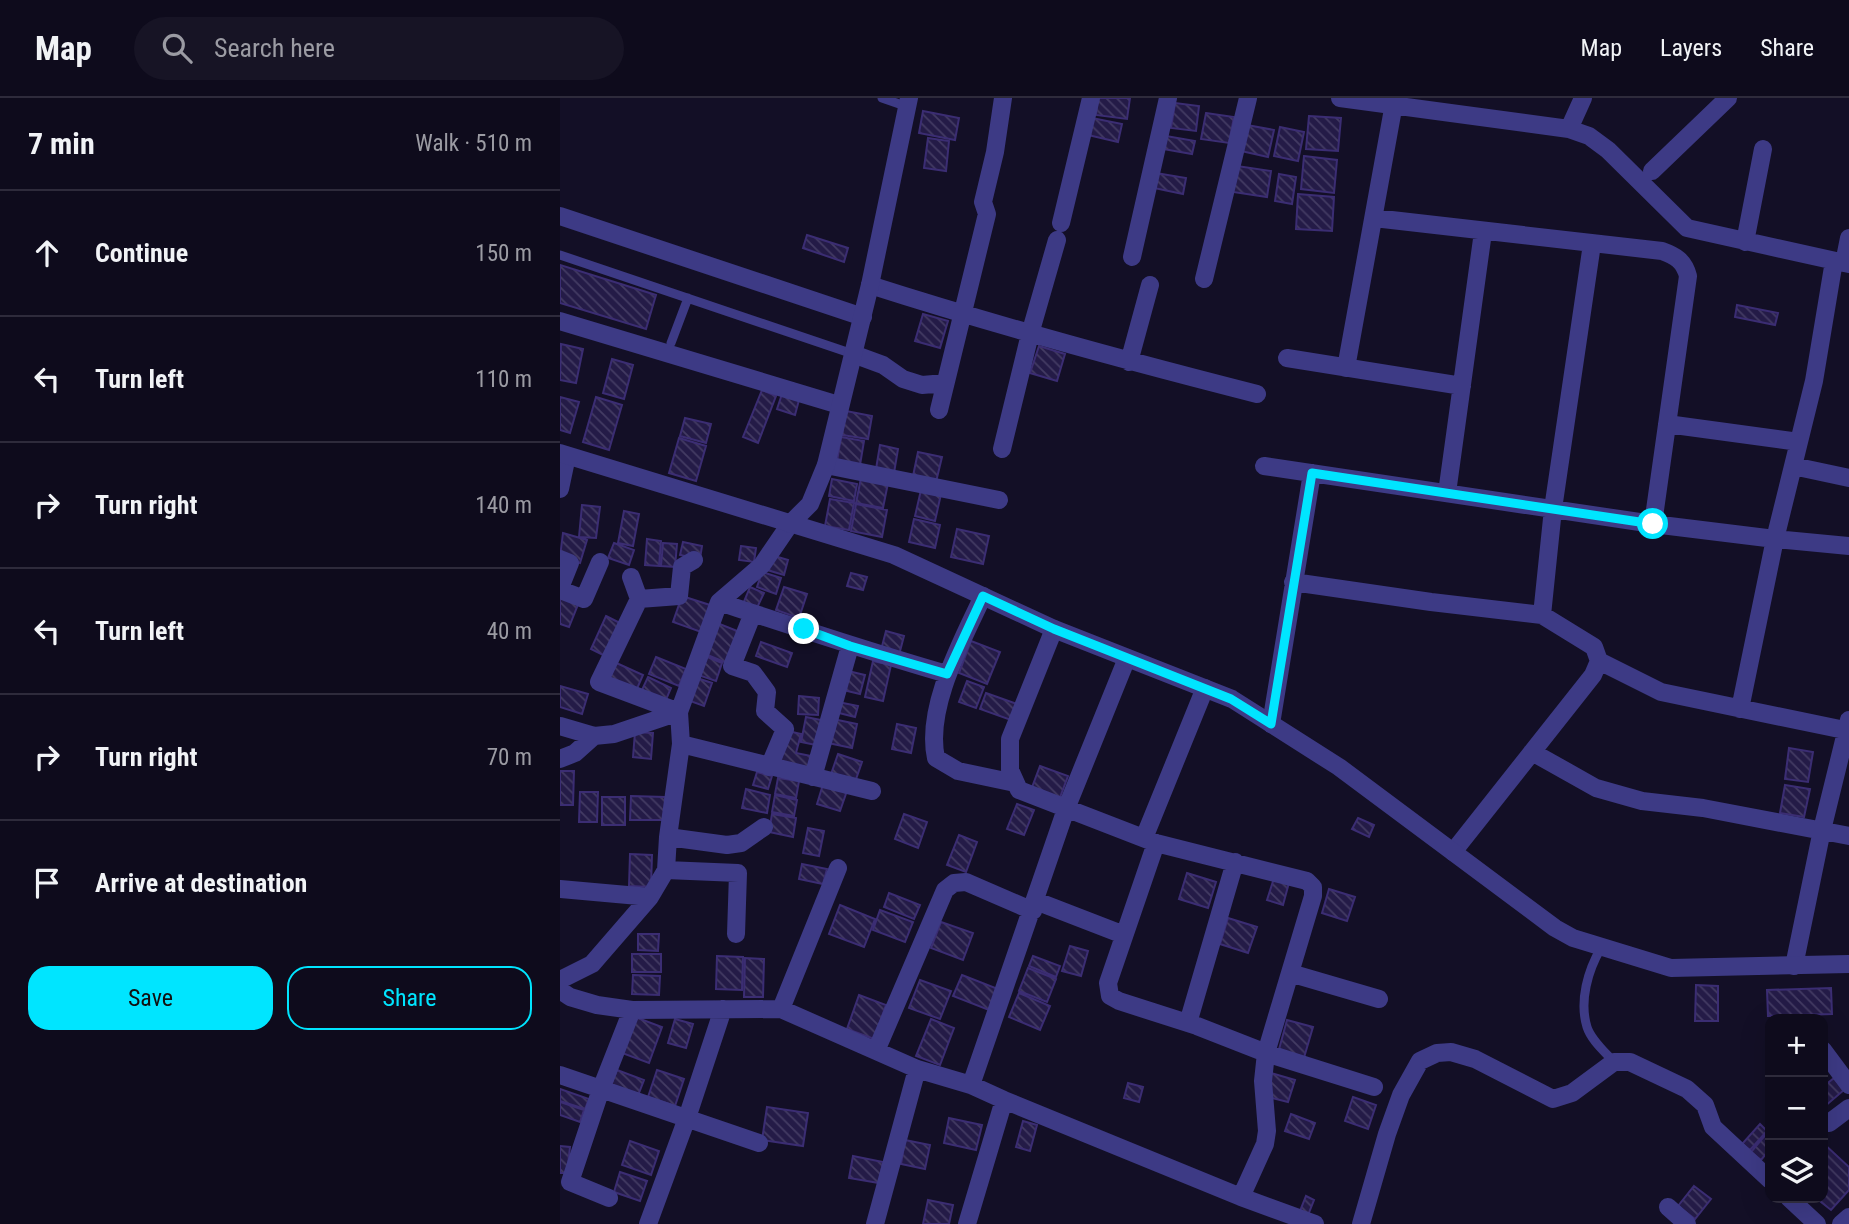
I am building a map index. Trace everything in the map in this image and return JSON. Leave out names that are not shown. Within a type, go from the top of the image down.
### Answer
[{"type":"street","points":[[939,410],[987,214],[983,202],[995,152],[1003,98]]},
{"type":"street","points":[[1002,449],[1091,98]]},
{"type":"street","points":[[1132,257],[1168,98]]},
{"type":"street","points":[[1204,279],[1248,98]]},
{"type":"street","points":[[1340,98],[1395,102],[1569,129],[1589,136],[1608,150],[1687,228],[1843,263]]},
{"type":"street","points":[[1569,129],[1583,98]]},
{"type":"street","points":[[1653,171],[1728,98]]},
{"type":"street","points":[[560,980],[592,964],[650,897],[666,870],[681,744],[679,712],[719,602],[762,565],[790,524],[810,504],[826,465],[863,317],[908,102]]},
{"type":"street","points":[[1346,368],[1395,102]]},
{"type":"street","points":[[1745,242],[1763,149]]},
{"type":"street","points":[[560,216],[863,317]]},
{"type":"street","points":[[1374,218],[1661,251],[1676,256],[1688,276],[1653,524]]},
{"type":"street","points":[[1676,256],[1687,228]]},
{"type":"street","points":[[1447,493],[1483,232]]},
{"type":"street","points":[[1740,709],[1775,539],[1849,238]]},
{"type":"street","points":[[1542,615],[1553,509],[1592,244]]},
{"type":"street","points":[[870,285],[1129,362],[1257,394]]},
{"type":"street","points":[[1129,362],[1150,285]]},
{"type":"street","points":[[560,321],[839,405]]},
{"type":"street","points":[[853,354],[883,365],[903,379],[922,385],[945,383]]},
{"type":"street","points":[[1287,358],[1462,386]]},
{"type":"street","points":[[1667,424],[1799,442]]},
{"type":"street","points":[[560,489],[564,454],[894,555],[1054,629],[1231,699],[1339,767],[1555,928],[1573,938],[1671,968],[1849,964]]},
{"type":"street","points":[[826,465],[999,500]]},
{"type":"street","points":[[1264,466],[1653,524],[1849,546]]},
{"type":"street","points":[[1793,466],[1849,478]]},
{"type":"street","points":[[1271,724],[1312,473]]},
{"type":"street","points":[[560,559],[570,563],[560,589],[584,599],[600,562]]},
{"type":"street","points":[[639,599],[679,596],[682,567],[694,560]]},
{"type":"street","points":[[631,578],[639,599],[598,682],[679,712]]},
{"type":"street","points":[[1293,582],[1431,603],[1542,615],[1594,648],[1599,661],[1661,692],[1740,709],[1848,727],[1822,830],[1794,966]]},
{"type":"street","points":[[983,596],[947,674],[932,740],[936,758],[958,771],[1015,783]]},
{"type":"street","points":[[719,602],[850,646],[947,674]]},
{"type":"street","points":[[753,613],[732,666],[753,673],[767,692],[765,711],[785,729],[769,767]]},
{"type":"street","points":[[1054,629],[1010,739],[1010,770],[1019,790],[1150,840],[1307,881],[1313,887],[1313,896],[1266,1053],[1262,1081],[1265,1144],[1241,1197]]},
{"type":"street","points":[[813,777],[850,646]]},
{"type":"street","points":[[971,1085],[1035,906],[1066,809],[1127,658]]},
{"type":"street","points":[[1453,852],[1593,675],[1599,661]]},
{"type":"street","points":[[1205,688],[1150,840],[1108,983],[1110,996],[1266,1053],[1374,1087]]},
{"type":"street","points":[[560,726],[594,736],[614,734],[679,712]]},
{"type":"street","points":[[560,759],[575,753],[594,736]]},
{"type":"street","points":[[681,744],[872,791]]},
{"type":"street","points":[[1532,752],[1596,788],[1642,801],[1703,808],[1849,836]]},
{"type":"street","points":[[668,837],[727,845],[741,843],[764,827]]},
{"type":"street","points":[[1188,1023],[1235,862]]},
{"type":"street","points":[[781,1009],[838,868]]},
{"type":"street","points":[[666,870],[738,873],[736,934]]},
{"type":"street","points":[[876,1051],[945,890],[954,883],[966,882],[1124,935]]},
{"type":"street","points":[[560,889],[650,897]]},
{"type":"street","points":[[1290,973],[1379,999]]},
{"type":"street","points":[[560,990],[570,998],[632,1010],[781,1009],[917,1069],[971,1085],[1004,1101],[1241,1197],[1315,1224]]},
{"type":"street","points":[[648,1224],[723,1009]]},
{"type":"street","points":[[609,1198],[570,1182],[601,1089],[632,1010]]},
{"type":"street","points":[[1361,1224],[1401,1095],[1420,1061],[1437,1053],[1451,1052],[1475,1059],[1540,1094],[1553,1098],[1572,1093],[1614,1062],[1630,1062],[1687,1089],[1705,1105],[1713,1127],[1765,1170]]},
{"type":"street","points":[[1828,1057],[1849,1085]]},
{"type":"street","points":[[875,1224],[917,1069]]},
{"type":"street","points":[[560,1075],[759,1143]]},
{"type":"street","points":[[967,1224],[1004,1101]]},
{"type":"street","points":[[1829,1123],[1849,1108]]},
{"type":"street","points":[[1794,1203],[1817,1224]]},
{"type":"street","points":[[1668,1207],[1687,1224]]},
{"type":"street","points":[[1841,1224],[1849,1217]]},
{"type":"lane","points":[[882,98],[908,102]]},
{"type":"lane","points":[[560,255],[853,354]]},
{"type":"lane","points":[[671,343],[688,298]]},
{"type":"lane","points":[[1601,948],[1590,968],[1585,1018],[1587,1029],[1614,1062]]},
{"type":"building","points":[[1098,98],[1130,98],[1127,119],[1096,115]]},
{"type":"building","points":[[1175,103],[1199,106],[1196,131],[1171,128]]},
{"type":"building","points":[[923,111],[959,118],[955,140],[919,133]]},
{"type":"building","points":[[1206,113],[1234,117],[1229,143],[1201,139]]},
{"type":"building","points":[[1309,116],[1341,118],[1338,151],[1306,149]]},
{"type":"building","points":[[1092,118],[1122,124],[1118,142],[1088,135]]},
{"type":"building","points":[[1247,125],[1274,130],[1268,157],[1241,151]]},
{"type":"building","points":[[1280,127],[1304,132],[1298,161],[1274,156]]},
{"type":"building","points":[[1166,136],[1195,141],[1192,154],[1163,149]]},
{"type":"building","points":[[928,138],[949,141],[946,171],[924,168]]},
{"type":"building","points":[[1304,156],[1337,160],[1334,193],[1301,189]]},
{"type":"building","points":[[1237,166],[1271,171],[1267,197],[1233,192]]},
{"type":"building","points":[[1156,173],[1186,178],[1183,194],[1154,188]]},
{"type":"building","points":[[1279,174],[1296,177],[1292,204],[1275,201]]},
{"type":"building","points":[[1298,194],[1334,197],[1332,231],[1296,229]]},
{"type":"building","points":[[807,235],[848,248],[844,262],[803,248]]},
{"type":"building","points":[[560,265],[656,295],[646,329],[560,303]]},
{"type":"building","points":[[1737,305],[1778,313],[1775,325],[1735,317]]},
{"type":"building","points":[[923,314],[948,321],[940,348],[915,341]]},
{"type":"building","points":[[561,344],[583,349],[576,383],[560,380]]},
{"type":"building","points":[[1039,346],[1065,354],[1057,381],[1030,373]]},
{"type":"building","points":[[612,359],[633,365],[624,399],[603,393]]},
{"type":"building","points":[[762,390],[776,396],[758,443],[743,437]]},
{"type":"building","points":[[782,394],[799,400],[795,415],[777,409]]},
{"type":"building","points":[[560,397],[579,402],[570,433],[560,430]]},
{"type":"building","points":[[596,397],[622,405],[609,450],[583,442]]},
{"type":"building","points":[[846,411],[872,416],[868,439],[842,435]]},
{"type":"building","points":[[685,418],[711,424],[706,443],[680,436]]},
{"type":"building","points":[[841,437],[864,441],[860,465],[837,461]]},
{"type":"building","points":[[679,438],[706,446],[696,481],[669,473]]},
{"type":"building","points":[[880,445],[898,449],[894,473],[876,469]]},
{"type":"building","points":[[918,452],[942,457],[936,482],[913,476]]},
{"type":"building","points":[[861,478],[888,483],[883,508],[856,503]]},
{"type":"building","points":[[832,479],[857,484],[854,501],[829,496]]},
{"type":"building","points":[[921,490],[941,494],[935,521],[915,516]]},
{"type":"building","points":[[830,499],[854,503],[849,530],[825,526]]},
{"type":"building","points":[[856,504],[887,510],[882,537],[851,531]]},
{"type":"building","points":[[582,505],[600,507],[596,538],[579,537]]},
{"type":"building","points":[[624,511],[639,514],[633,546],[618,543]]},
{"type":"building","points":[[914,519],[940,525],[935,548],[909,542]]},
{"type":"building","points":[[957,529],[989,536],[983,564],[951,557]]},
{"type":"building","points":[[563,533],[587,540],[580,563],[560,557]]},
{"type":"building","points":[[647,539],[661,541],[659,566],[645,565]]},
{"type":"building","points":[[683,542],[702,546],[700,559],[680,555]]},
{"type":"building","points":[[614,543],[634,550],[629,565],[608,558]]},
{"type":"building","points":[[663,543],[677,544],[675,567],[661,566]]},
{"type":"building","points":[[741,546],[756,548],[754,562],[739,560]]},
{"type":"building","points":[[771,555],[788,560],[784,575],[767,570]]},
{"type":"building","points":[[762,572],[781,578],[776,594],[757,587]]},
{"type":"building","points":[[851,573],[867,577],[863,590],[847,586]]},
{"type":"building","points":[[750,587],[764,593],[756,610],[743,604]]},
{"type":"building","points":[[784,587],[807,594],[799,618],[776,610]]},
{"type":"building","points":[[560,595],[579,602],[569,627],[560,624]]},
{"type":"building","points":[[682,596],[713,606],[704,633],[673,622]]},
{"type":"building","points":[[606,616],[624,625],[609,658],[591,649]]},
{"type":"building","points":[[717,623],[740,632],[727,663],[705,654]]},
{"type":"building","points":[[886,631],[904,636],[899,655],[881,650]]},
{"type":"building","points":[[971,641],[1000,652],[987,684],[959,673]]},
{"type":"building","points":[[761,642],[792,653],[787,667],[756,656]]},
{"type":"building","points":[[705,656],[722,663],[716,681],[698,675]]},
{"type":"building","points":[[656,657],[686,669],[679,686],[649,674]]},
{"type":"building","points":[[612,661],[643,675],[636,691],[605,677]]},
{"type":"building","points":[[873,661],[891,665],[883,701],[865,697]]},
{"type":"building","points":[[848,671],[865,675],[860,694],[843,690]]},
{"type":"building","points":[[648,677],[671,688],[665,702],[641,692]]},
{"type":"building","points":[[697,678],[712,683],[704,706],[690,701]]},
{"type":"building","points":[[967,681],[984,687],[976,708],[959,702]]},
{"type":"building","points":[[560,686],[588,694],[582,714],[560,707]]},
{"type":"building","points":[[986,693],[1017,704],[1011,720],[980,709]]},
{"type":"building","points":[[799,696],[819,698],[818,715],[798,714]]},
{"type":"building","points":[[838,702],[858,706],[855,717],[835,712]]},
{"type":"building","points":[[806,717],[826,721],[821,746],[801,742]]},
{"type":"building","points":[[833,719],[857,724],[852,748],[828,743]]},
{"type":"building","points":[[897,724],[916,728],[911,753],[892,749]]},
{"type":"building","points":[[788,731],[801,734],[796,753],[816,757],[812,774],[779,767]]},
{"type":"building","points":[[635,732],[653,733],[651,759],[633,757]]},
{"type":"building","points":[[1789,748],[1813,752],[1808,782],[1785,779]]},
{"type":"building","points":[[838,754],[862,762],[854,785],[830,777]]},
{"type":"building","points":[[1040,766],[1068,776],[1059,800],[1031,790]]},
{"type":"building","points":[[560,771],[574,771],[573,805],[560,805]]},
{"type":"building","points":[[757,772],[772,776],[768,789],[753,785]]},
{"type":"building","points":[[778,778],[799,781],[796,798],[775,794]]},
{"type":"building","points":[[824,781],[848,788],[840,811],[817,804]]},
{"type":"building","points":[[1785,785],[1810,789],[1804,817],[1780,813]]},
{"type":"building","points":[[746,789],[770,795],[767,813],[742,808]]},
{"type":"building","points":[[580,792],[598,792],[597,822],[579,822]]},
{"type":"building","points":[[775,795],[797,800],[794,816],[772,812]]},
{"type":"building","points":[[631,796],[665,797],[665,820],[630,820]]},
{"type":"building","points":[[602,797],[625,797],[625,825],[602,825]]},
{"type":"building","points":[[1017,804],[1034,810],[1024,835],[1007,829]]},
{"type":"building","points":[[772,814],[796,818],[793,837],[769,832]]},
{"type":"building","points":[[904,814],[927,822],[918,848],[895,839]]},
{"type":"building","points":[[1358,818],[1374,825],[1369,837],[1352,829]]},
{"type":"building","points":[[808,828],[824,831],[819,856],[803,853]]},
{"type":"building","points":[[959,835],[977,842],[966,872],[947,865]]},
{"type":"building","points":[[630,854],[652,855],[651,887],[629,886]]},
{"type":"building","points":[[802,864],[827,869],[823,884],[799,879]]},
{"type":"building","points":[[1187,873],[1216,882],[1208,908],[1179,899]]},
{"type":"building","points":[[1275,875],[1290,879],[1283,905],[1267,900]]},
{"type":"building","points":[[1329,889],[1355,897],[1347,921],[1322,913]]},
{"type":"building","points":[[889,893],[920,905],[914,919],[884,907]]},
{"type":"building","points":[[840,905],[875,919],[864,947],[829,934]]},
{"type":"building","points":[[880,910],[913,922],[905,942],[873,930]]},
{"type":"building","points":[[1228,918],[1257,927],[1248,953],[1220,944]]},
{"type":"building","points":[[941,922],[973,933],[963,960],[931,948]]},
{"type":"building","points":[[638,934],[659,934],[658,951],[638,950]]},
{"type":"building","points":[[1070,946],[1088,951],[1081,976],[1062,971]]},
{"type":"building","points":[[632,954],[661,954],[661,972],[632,972]]},
{"type":"building","points":[[717,956],[743,957],[742,990],[716,989]]},
{"type":"building","points":[[1033,956],[1060,966],[1056,977],[1029,966]]},
{"type":"building","points":[[745,958],[764,959],[763,997],[744,997]]},
{"type":"building","points":[[1028,968],[1056,979],[1047,1002],[1019,991]]},
{"type":"building","points":[[633,975],[660,976],[659,995],[632,994]]},
{"type":"building","points":[[962,975],[998,989],[989,1010],[953,996]]},
{"type":"building","points":[[920,980],[951,991],[940,1019],[909,1008]]},
{"type":"building","points":[[1696,985],[1718,986],[1718,1021],[1695,1021]]},
{"type":"building","points":[[1831,988],[1832,1014],[1768,1014],[1767,990]]},
{"type":"building","points":[[1019,993],[1050,1006],[1040,1030],[1009,1017]]},
{"type":"building","points":[[859,995],[886,1005],[874,1039],[847,1029]]},
{"type":"building","points":[[635,1017],[662,1027],[649,1063],[622,1053]]},
{"type":"building","points":[[675,1019],[693,1024],[686,1048],[668,1043]]},
{"type":"building","points":[[931,1019],[954,1028],[940,1065],[916,1056]]},
{"type":"building","points":[[1287,1020],[1313,1027],[1303,1061],[1278,1053]]},
{"type":"building","points":[[617,1070],[644,1080],[637,1098],[610,1088]]},
{"type":"building","points":[[657,1070],[684,1079],[675,1106],[648,1097]]},
{"type":"building","points":[[1271,1073],[1295,1080],[1288,1102],[1264,1096]]},
{"type":"building","points":[[1834,1078],[1844,1090],[1828,1104],[1828,1083]]},
{"type":"building","points":[[1128,1083],[1143,1087],[1139,1102],[1124,1098]]},
{"type":"building","points":[[560,1089],[589,1099],[585,1109],[560,1101]]},
{"type":"building","points":[[1353,1097],[1376,1105],[1368,1129],[1345,1121]]},
{"type":"building","points":[[560,1102],[584,1110],[580,1122],[560,1115]]},
{"type":"building","points":[[767,1107],[808,1113],[803,1146],[762,1140]]},
{"type":"building","points":[[1291,1114],[1315,1123],[1309,1139],[1285,1131]]},
{"type":"building","points":[[949,1118],[982,1125],[976,1150],[944,1143]]},
{"type":"building","points":[[1023,1121],[1037,1125],[1030,1151],[1016,1147]]},
{"type":"building","points":[[1760,1124],[1765,1129],[1765,1133],[1750,1150],[1742,1144]]},
{"type":"building","points":[[1765,1135],[1765,1155],[1761,1160],[1751,1152]]},
{"type":"building","points":[[905,1140],[930,1145],[925,1169],[901,1164]]},
{"type":"building","points":[[630,1141],[659,1151],[651,1175],[622,1165]]},
{"type":"building","points":[[560,1146],[570,1147],[567,1173],[560,1173]]},
{"type":"building","points":[[1828,1148],[1849,1167],[1849,1190],[1831,1210],[1822,1203],[1828,1203]]},
{"type":"building","points":[[853,1156],[883,1162],[879,1183],[849,1178]]},
{"type":"building","points":[[620,1172],[647,1181],[640,1201],[614,1192]]},
{"type":"building","points":[[1694,1186],[1711,1199],[1695,1219],[1678,1206]]},
{"type":"building","points":[[1306,1196],[1314,1200],[1308,1215],[1300,1211]]},
{"type":"building","points":[[928,1200],[953,1205],[949,1224],[923,1224]]},
{"type":"route","points":[[804,629],[850,646],[947,674],[983,596],[1054,629],[1231,699],[1271,724],[1312,473],[1653,524]]}]
